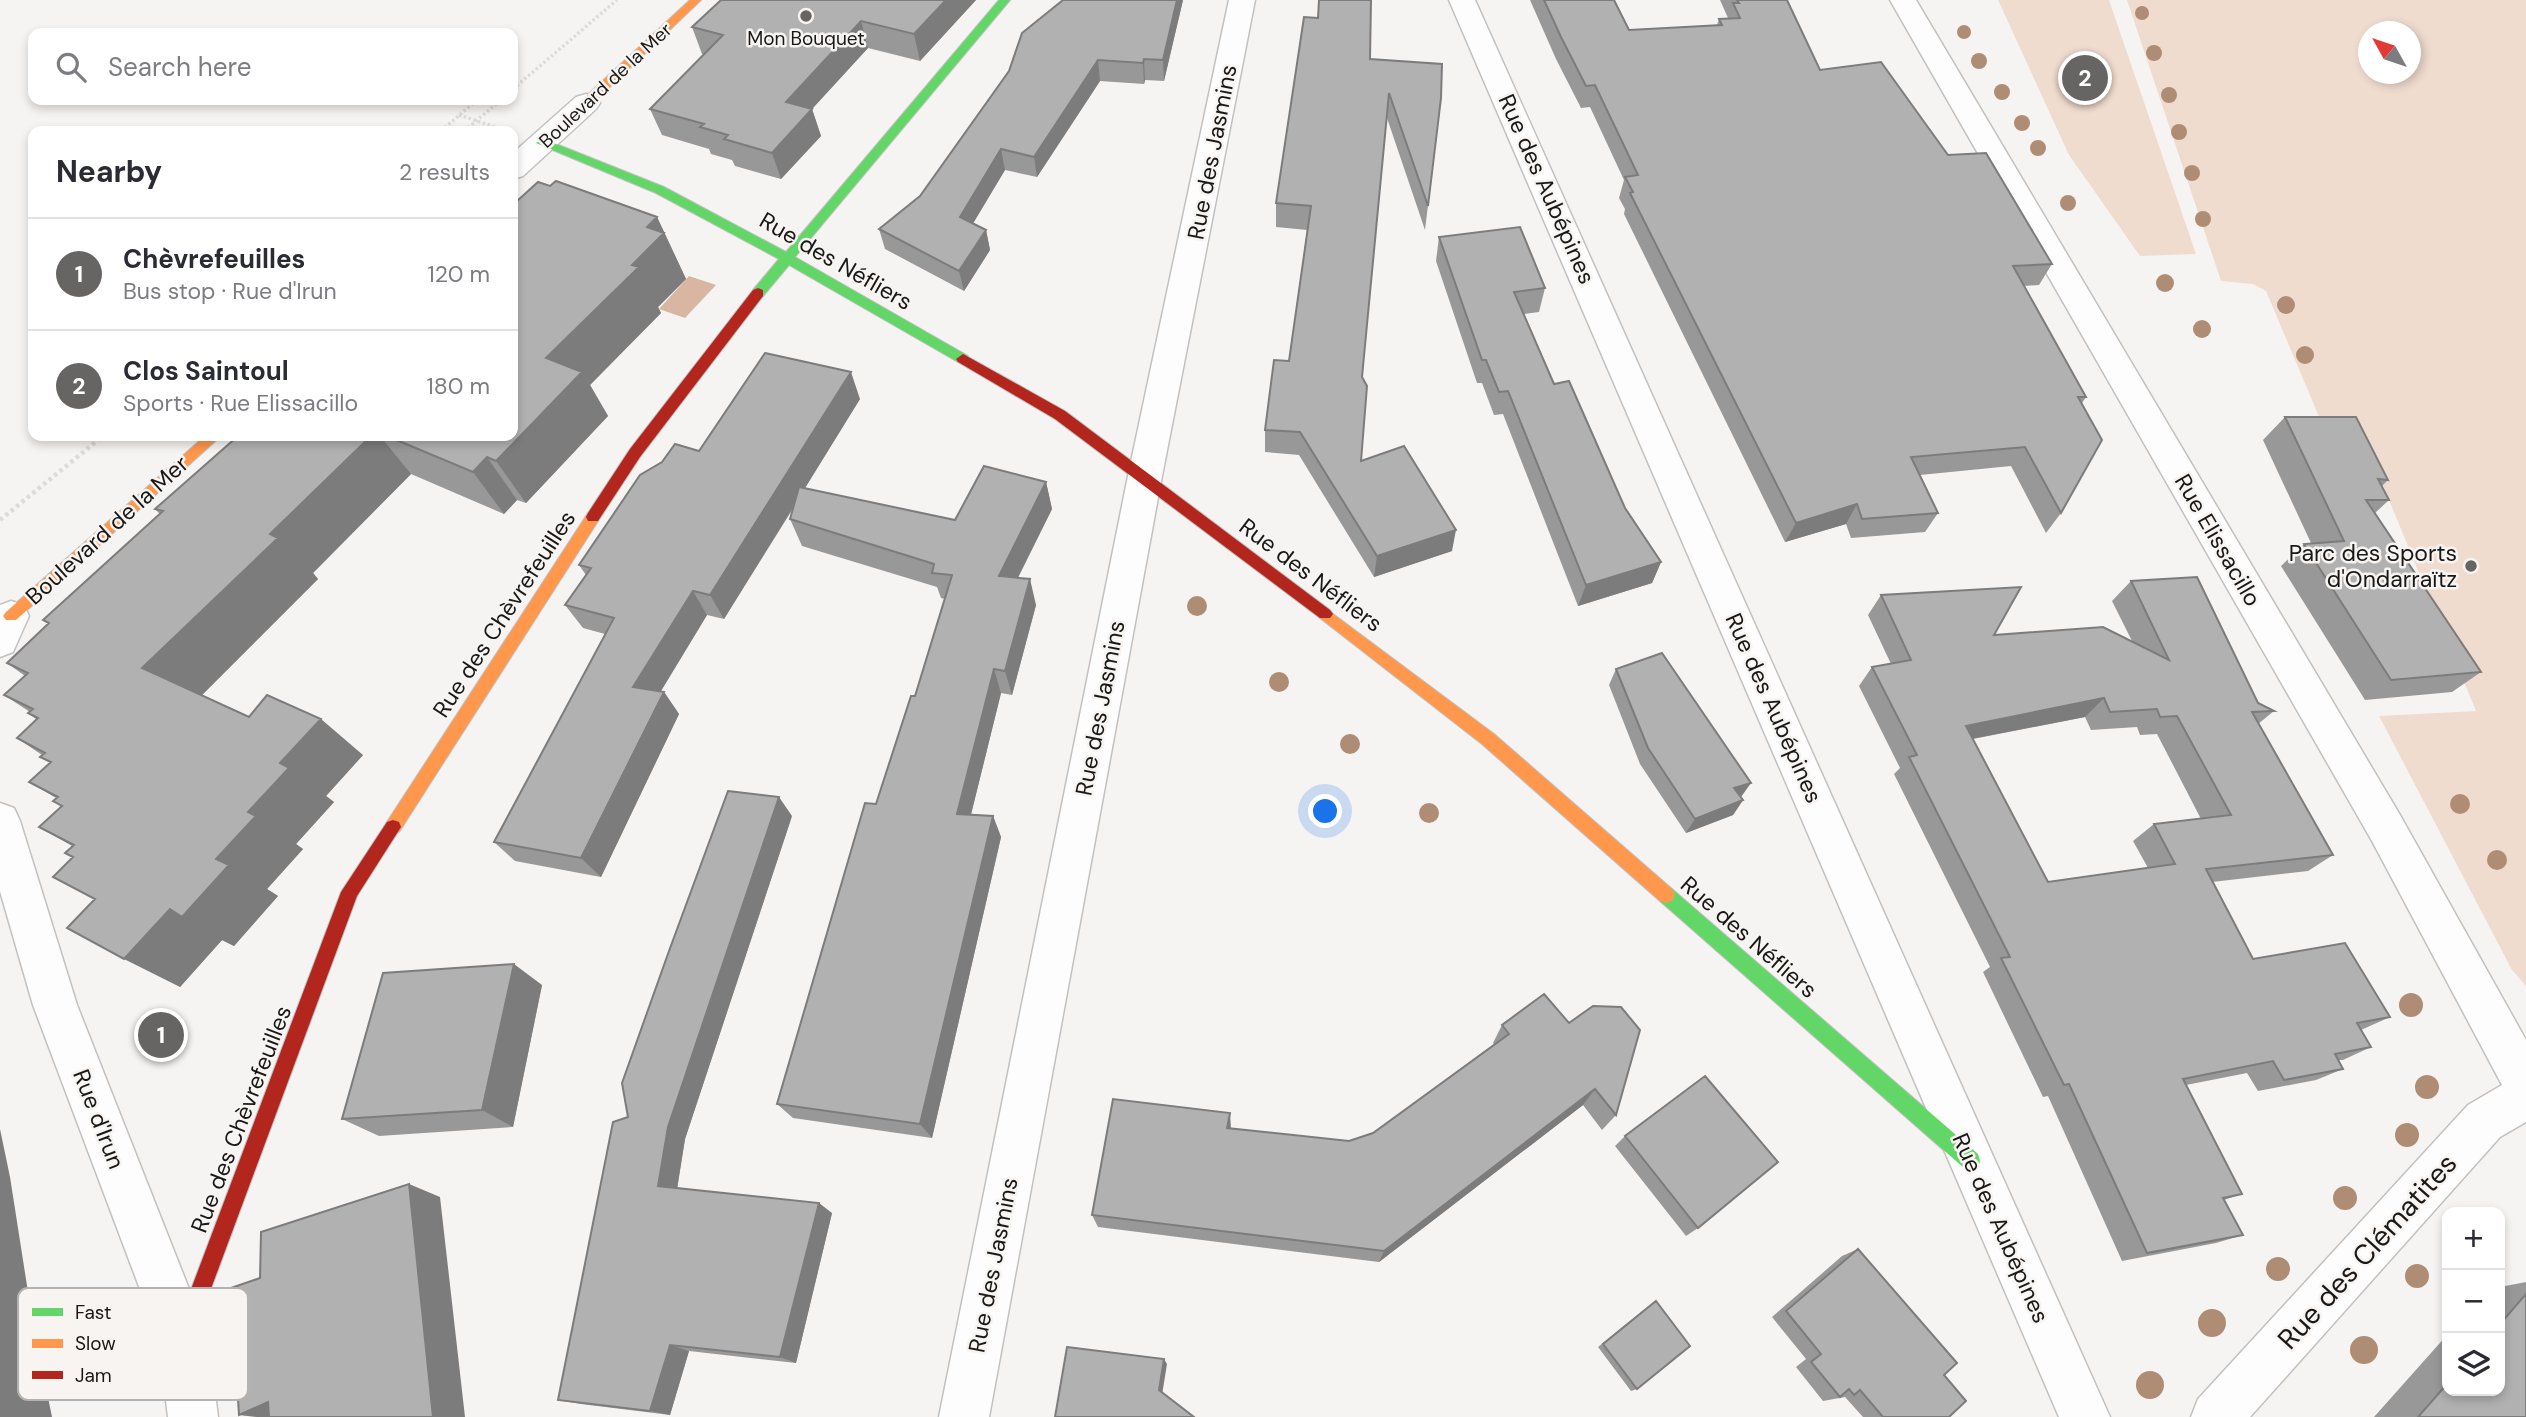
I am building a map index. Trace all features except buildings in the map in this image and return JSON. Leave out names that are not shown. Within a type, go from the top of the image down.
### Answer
[{"type":"street","name":"Boulevard de la Mer","points":[[518,165],[696,0]]},
{"type":"street","name":"Rue des Chèvrefeuilles","points":[[201,1288],[350,892],[635,453],[771,276],[789,259],[1005,0]]},
{"type":"street","name":"Rue des Jasmins","points":[[964,1417],[1145,476],[1242,0]]},
{"type":"street","name":"Rue des Aubépines","points":[[1462,0],[2085,1417]]},
{"type":"street","name":"Rue Elissacillo","points":[[1903,0],[2386,828],[2526,1084]]},
{"type":"street","name":"Rue des Néfliers","points":[[542,143],[660,190],[789,259],[1060,415],[1145,476],[1488,739],[1971,1161]]},
{"type":"street","name":"Boulevard de la Mer","points":[[4,627],[209,441]]},
{"type":"street","name":"Rue d'Irun","points":[[0,821],[55,1006],[164,1288]]},
{"type":"street","name":"Rue des Clématites","points":[[2216,1417],[2484,1121],[2526,1096]]},
{"type":"path","points":[[518,85],[617,0]]},
{"type":"path","points":[[447,126],[471,105]]},
{"type":"path","points":[[470,126],[495,105]]},
{"type":"path","points":[[459,115],[490,126]]},
{"type":"path","points":[[0,520],[97,441]]},
{"type":"shaded area","points":[[1998,0],[2109,0],[2196,254],[2140,256],[2069,155]]},
{"type":"shaded area","name":"Parc des Sports d'Ondarraïtz","points":[[2127,0],[2526,0],[2526,986],[2512,970],[2379,716],[2476,711],[2356,420],[2320,419],[2266,291],[2253,284],[2221,281]]},
{"type":"shaded area","points":[[689,276],[716,285],[685,318],[659,309]]},
{"type":"traffic: fast","points":[[758,293],[1005,0]]},
{"type":"traffic: fast","points":[[542,143],[660,190],[789,259],[963,359]]},
{"type":"traffic: fast","points":[[1666,895],[1971,1161]]},
{"type":"traffic: slow","points":[[586,103],[696,0]]},
{"type":"traffic: slow","points":[[11,616],[208,441]]},
{"type":"traffic: slow","points":[[393,827],[593,517]]},
{"type":"traffic: slow","points":[[1325,614],[1488,739],[1666,895]]},
{"type":"traffic: jam","points":[[593,517],[635,453],[758,293]]},
{"type":"traffic: jam","points":[[963,359],[1060,415],[1325,614]]},
{"type":"traffic: jam","points":[[201,1288],[350,892],[393,827]]},
{"type":"place","name":"Mon Bouquet","points":[[806,16]]},
{"type":"place","name":"Clos Saintoul","points":[[2085,78]]},
{"type":"place","name":"Parc des Sports d'Ondarraïtz","points":[[2471,566]]},
{"type":"place","name":"Chèvrefeuilles","points":[[161,1035]]}]
